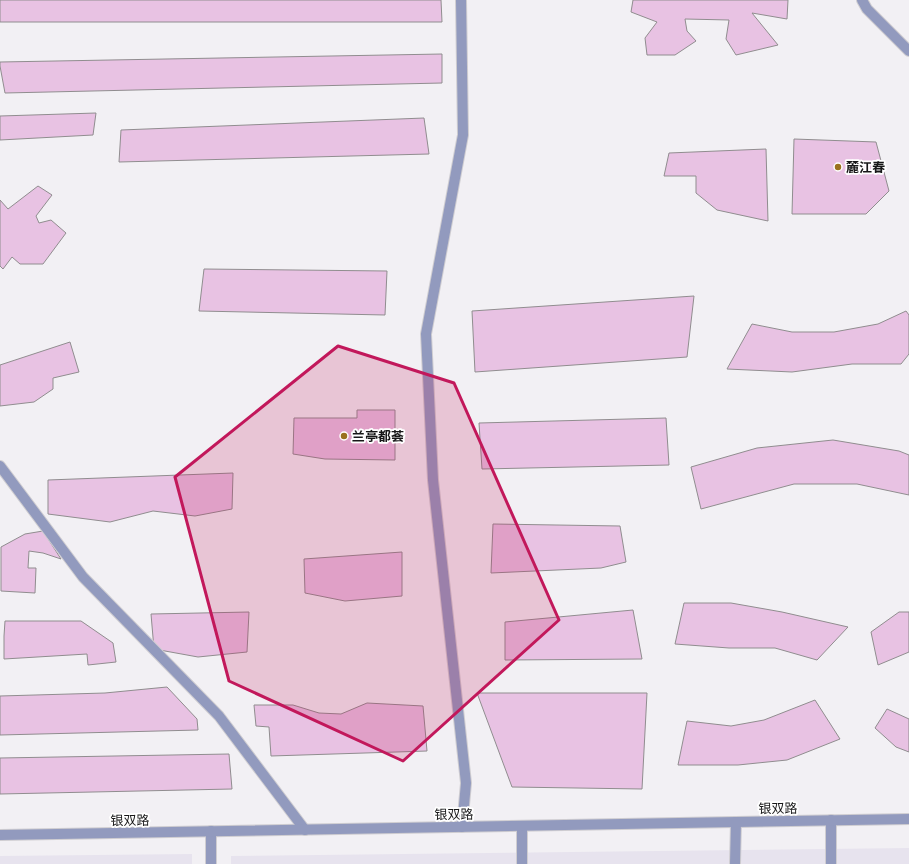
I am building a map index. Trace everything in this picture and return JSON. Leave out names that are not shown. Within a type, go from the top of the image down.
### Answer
[{"type":"street","points":[[461,0],[463,135],[426,334],[433,480],[466,783],[462,827]]},
{"type":"street","points":[[862,0],[867,9],[909,52]]},
{"type":"street","points":[[0,466],[83,577],[219,716],[305,830]]},
{"type":"street","name":"银双路","points":[[0,835],[909,819]]},
{"type":"street","points":[[831,820],[831,864]]},
{"type":"street","points":[[735,864],[736,822]]},
{"type":"street","points":[[522,826],[522,864]]},
{"type":"street","points":[[211,831],[211,864]]},
{"type":"highlighted area","points":[[338,346],[454,383],[559,620],[403,761],[229,681],[175,477]]},
{"type":"shaded area","points":[[909,848],[909,864],[231,864],[231,856]]},
{"type":"shaded area","points":[[192,854],[192,864],[0,864],[0,856]]},
{"type":"building","points":[[0,0],[441,0],[442,22],[0,22]]},
{"type":"building","points":[[633,0],[788,0],[787,19],[752,13],[778,45],[736,55],[726,39],[729,20],[685,19],[687,31],[696,41],[675,55],[647,55],[645,38],[657,22],[631,12]]},
{"type":"building","points":[[442,54],[442,83],[5,93],[0,66],[0,62]]},
{"type":"building","points":[[96,113],[93,135],[0,140],[0,116]]},
{"type":"building","points":[[424,118],[429,154],[119,162],[121,130]]},
{"type":"building","name":"麓江春","points":[[794,139],[876,142],[889,191],[866,214],[792,214]]},
{"type":"building","points":[[766,149],[768,221],[717,210],[696,193],[696,176],[664,176],[669,153]]},
{"type":"building","points":[[38,186],[52,195],[36,216],[39,223],[51,220],[66,233],[43,264],[20,264],[12,257],[3,269],[0,266],[0,200],[8,209]]},
{"type":"building","points":[[204,269],[387,271],[385,315],[199,311]]},
{"type":"building","points":[[694,296],[687,357],[475,372],[472,311]]},
{"type":"building","points":[[906,311],[909,315],[909,354],[901,364],[852,364],[792,372],[727,369],[752,324],[792,332],[834,332],[878,324]]},
{"type":"building","points":[[70,342],[79,372],[53,378],[53,389],[34,402],[0,406],[0,365]]},
{"type":"building","name":"兰亭都荟","points":[[357,410],[395,410],[395,460],[325,459],[293,454],[294,418],[357,418]]},
{"type":"building","points":[[666,418],[669,465],[482,469],[479,423]]},
{"type":"building","points":[[833,440],[899,451],[909,455],[909,495],[857,484],[794,484],[701,509],[691,467],[757,448]]},
{"type":"building","points":[[233,473],[232,509],[195,516],[153,511],[110,522],[48,514],[48,480]]},
{"type":"building","points":[[493,524],[620,526],[626,562],[601,568],[491,573]]},
{"type":"building","points":[[43,531],[61,559],[43,553],[29,551],[28,568],[36,568],[35,593],[1,591],[1,547],[25,534]]},
{"type":"building","points":[[402,552],[402,596],[345,601],[305,593],[304,559]]},
{"type":"building","points":[[684,603],[731,603],[782,612],[848,627],[817,660],[775,648],[729,648],[675,644]]},
{"type":"building","points":[[633,610],[642,659],[505,660],[505,622]]},
{"type":"building","points":[[249,612],[247,652],[198,657],[154,649],[151,614]]},
{"type":"building","points":[[899,612],[909,612],[909,652],[878,665],[871,632]]},
{"type":"building","points":[[5,621],[81,621],[113,643],[116,662],[88,665],[87,654],[4,659]]},
{"type":"building","points":[[167,687],[197,719],[198,730],[0,735],[0,696],[105,693]]},
{"type":"building","points":[[477,693],[647,693],[642,789],[512,787]]},
{"type":"building","points":[[815,700],[840,739],[787,760],[738,765],[678,765],[687,721],[731,726],[764,720]]},
{"type":"building","points":[[367,703],[423,706],[427,751],[271,756],[269,727],[256,726],[254,705],[293,705],[319,713],[341,714]]},
{"type":"building","points":[[887,709],[909,719],[909,752],[896,747],[875,728]]},
{"type":"building","points":[[229,754],[232,789],[0,794],[0,758]]},
{"type":"place","name":"麓江春","points":[[838,167]]},
{"type":"place","name":"兰亭都荟","points":[[344,436]]}]
